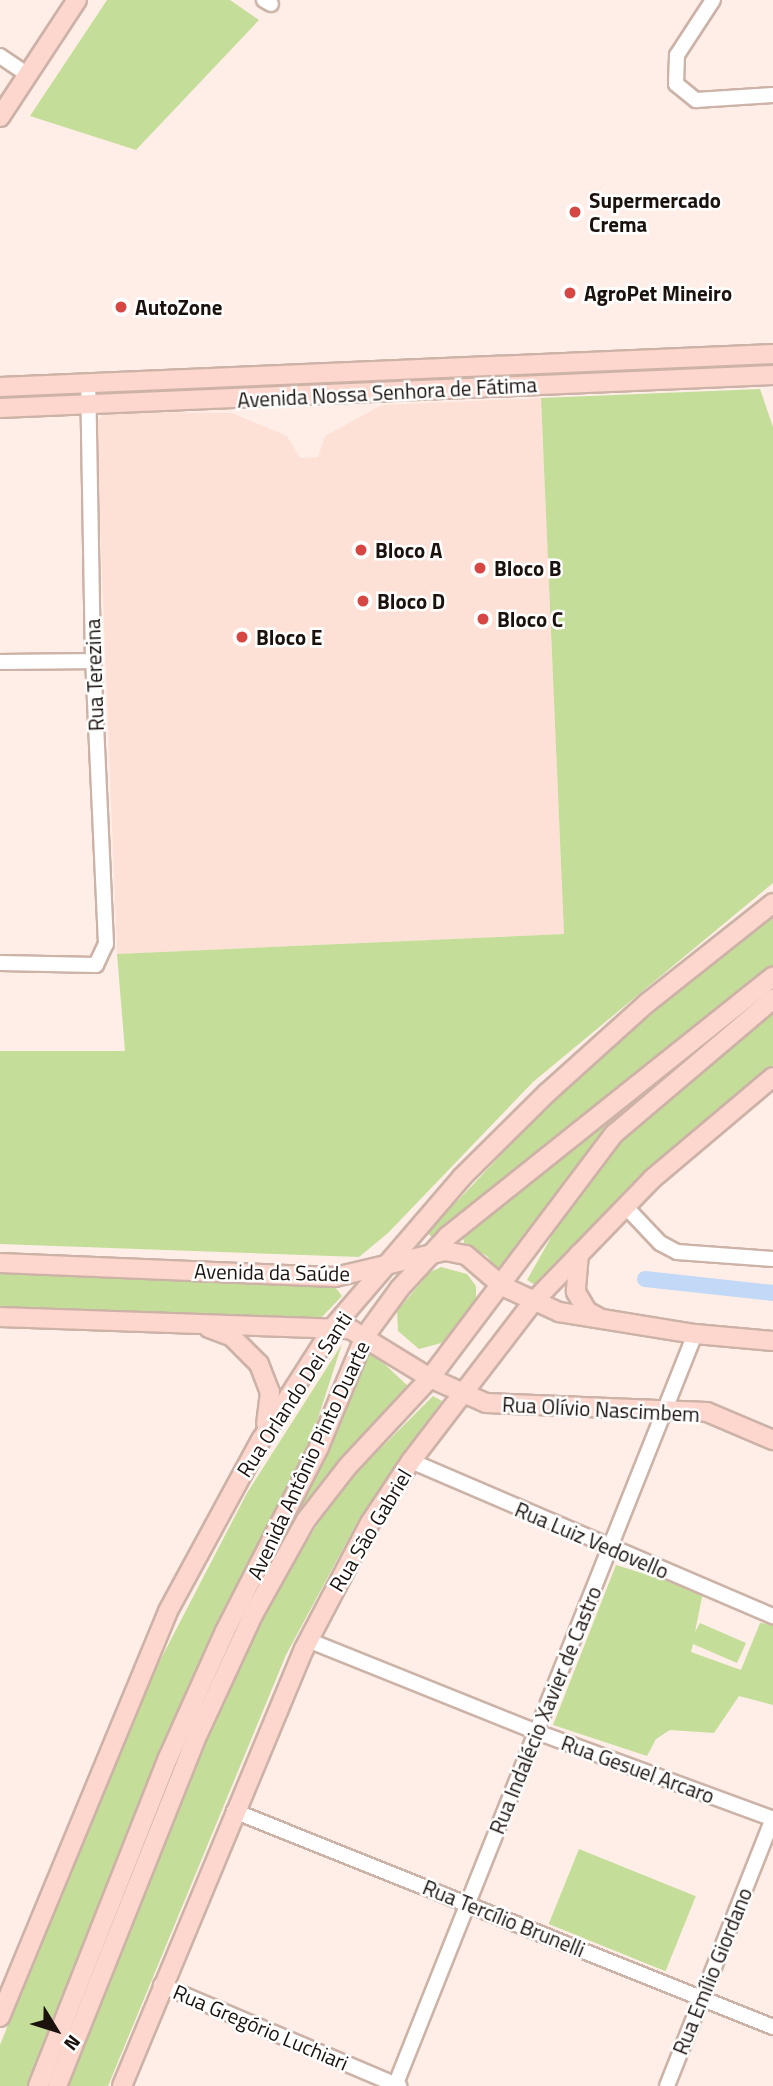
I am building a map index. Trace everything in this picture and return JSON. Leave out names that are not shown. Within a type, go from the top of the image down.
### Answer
[{"type":"main road","points":[[0,117],[77,0]]},
{"type":"main road","name":"Avenida Nossa Senhora de Fátima","points":[[0,387],[773,354]]},
{"type":"main road","name":"Avenida Nossa Senhora de Fátima","points":[[0,408],[773,375]]},
{"type":"main road","name":"Rua Orlando Dei Santi","points":[[0,2017],[145,1660],[261,1440],[334,1326],[381,1268],[547,1093],[647,1003],[773,903]]},
{"type":"main road","name":"Avenida Antônio Pinto Duarte","points":[[38,2086],[168,1758],[225,1631],[319,1447],[346,1373],[365,1336],[400,1288],[433,1252],[773,977]]},
{"type":"main road","name":"Avenida Antônio Pinto Duarte","points":[[57,2086],[198,1734],[259,1602],[287,1549],[326,1493],[430,1378],[614,1134],[773,999]]},
{"type":"main road","name":"Rua São Gabriel","points":[[121,2086],[161,1985],[308,1640],[370,1522],[461,1393],[533,1302],[585,1244],[773,1077]]},
{"type":"main road","points":[[585,1244],[576,1266],[576,1292],[587,1311],[604,1320]]},
{"type":"main road","name":"Avenida da Saúde","points":[[0,1264],[335,1276],[381,1268],[433,1252],[466,1255],[502,1286],[533,1302],[604,1320],[695,1334],[773,1341]]},
{"type":"main road","points":[[0,1317],[334,1326],[365,1336],[430,1378]]},
{"type":"main road","points":[[193,1323],[232,1337],[259,1364],[271,1408],[261,1440]]},
{"type":"main road","name":"Rua Olívio Nascimbem","points":[[430,1378],[461,1393],[510,1406],[664,1414],[707,1412],[773,1440]]},
{"type":"street","points":[[713,0],[677,55],[676,84],[696,100],[773,95]]},
{"type":"street","points":[[0,57],[28,75]]},
{"type":"street","name":"Rua Terezina","points":[[0,963],[96,965],[106,944],[93,661],[88,383]]},
{"type":"street","points":[[0,662],[93,661]]},
{"type":"street","points":[[625,1206],[660,1243],[677,1252],[773,1259]]},
{"type":"street","name":"Rua Indalécio Xavier de Castro","points":[[396,2085],[695,1334]]},
{"type":"street","name":"Rua Luiz Vedovello","points":[[411,1461],[609,1549],[773,1616]]},
{"type":"street","name":"Rua Gesuel Arcaro","points":[[308,1640],[537,1732],[773,1819]]},
{"type":"street","name":"Rua Tercílio Brunelli","points":[[234,1811],[773,2027]]},
{"type":"street","name":"Rua Emílio Giordano","points":[[667,2086],[773,1819]]},
{"type":"street","name":"Rua Gregório Luchiari","points":[[161,1985],[396,2085]]},
{"type":"shaded area","points":[[541,398],[564,934],[117,954],[96,422],[103,415],[142,412],[232,413],[287,436],[300,458],[318,457],[325,436],[382,405]]},
{"type":"green space","points":[[107,0],[230,0],[259,20],[136,150],[30,116]]},
{"type":"green space","points":[[760,389],[773,427],[773,883],[533,1082],[388,1233],[359,1257],[0,1244],[0,1051],[125,1051],[117,954],[564,934],[541,398]]},
{"type":"green space","points":[[773,918],[773,969],[536,1159],[432,1237],[427,1233],[553,1100],[654,1011]]},
{"type":"green space","points":[[773,1013],[773,1065],[650,1169],[535,1285],[527,1280],[571,1202],[600,1163],[662,1102]]},
{"type":"green space","points":[[619,1113],[505,1267],[497,1269],[487,1256],[464,1243],[463,1237]]},
{"type":"green space","points":[[441,1267],[467,1274],[476,1286],[476,1301],[445,1342],[419,1349],[398,1331],[397,1311],[430,1272]]},
{"type":"green space","points":[[0,1274],[335,1287],[342,1296],[320,1319],[0,1307]]},
{"type":"green space","points":[[342,1344],[309,1446],[217,1629],[160,1756],[28,2086],[0,2086],[0,2045],[139,1701],[247,1493]]},
{"type":"green space","points":[[367,1355],[375,1355],[410,1388],[340,1460],[303,1508],[299,1506]]},
{"type":"green space","points":[[433,1396],[442,1401],[360,1517],[286,1655],[108,2086],[66,2086],[205,1735],[259,1618],[339,1490]]},
{"type":"green space","points":[[616,1565],[703,1592],[695,1632],[700,1623],[746,1643],[737,1663],[693,1644],[691,1652],[741,1670],[760,1623],[773,1624],[773,1705],[739,1696],[714,1733],[670,1730],[656,1739],[647,1756],[553,1725]]},
{"type":"green space","points":[[579,1849],[696,1896],[665,1971],[549,1924]]},
{"type":"waterway","points":[[645,1279],[773,1293]]},
{"type":"place","name":"Supermercado Crema","points":[[575,212]]},
{"type":"place","name":"AgroPet Mineiro","points":[[570,293]]},
{"type":"place","name":"AutoZone","points":[[121,307]]},
{"type":"place","name":"Bloco A","points":[[361,550]]},
{"type":"place","name":"Bloco B","points":[[480,568]]},
{"type":"place","name":"Bloco D","points":[[363,601]]},
{"type":"place","name":"Bloco C","points":[[483,619]]},
{"type":"place","name":"Bloco E","points":[[242,637]]}]
